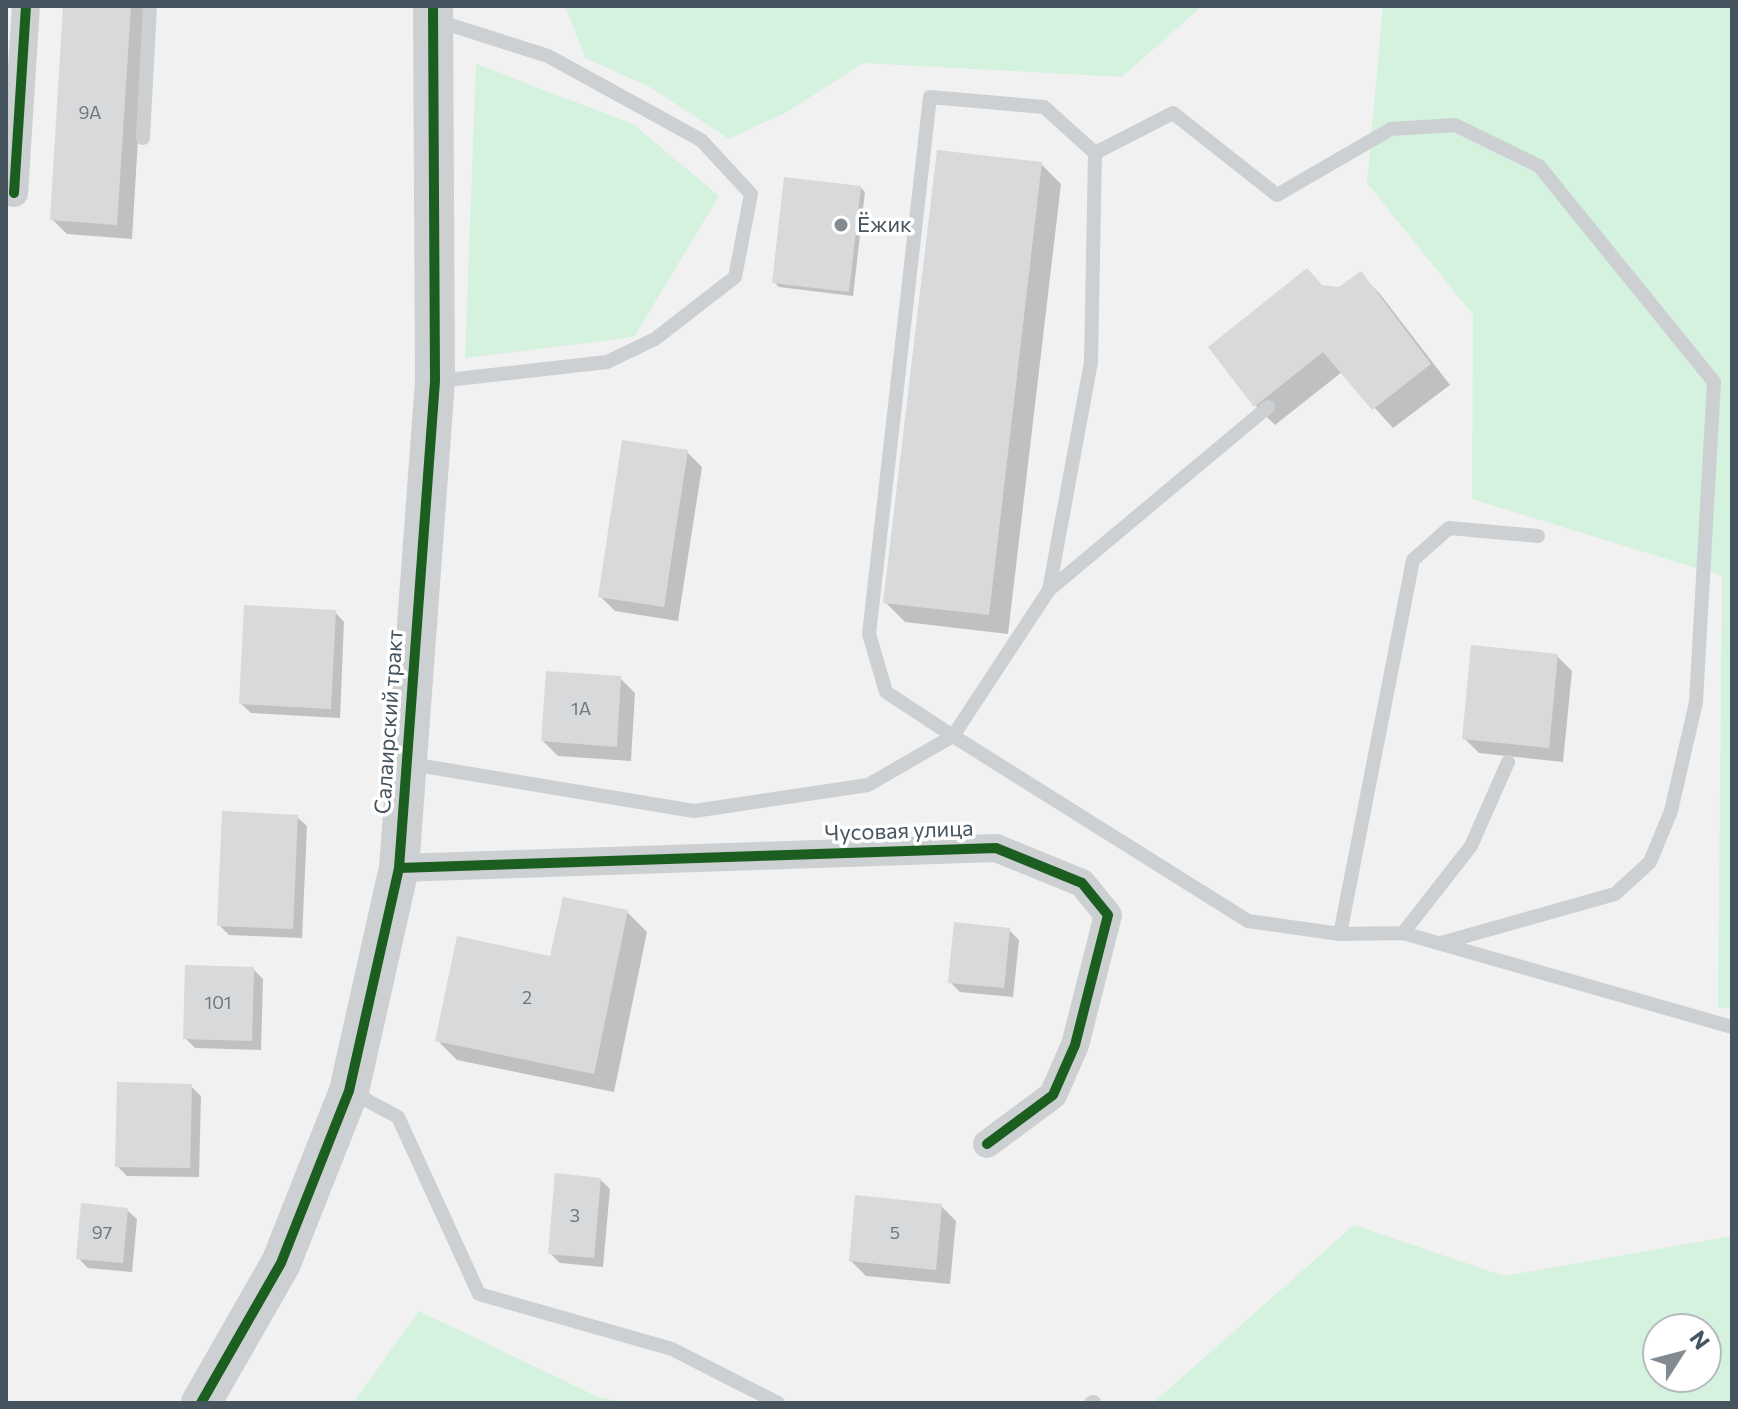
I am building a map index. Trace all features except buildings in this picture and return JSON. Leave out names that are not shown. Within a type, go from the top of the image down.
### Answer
[{"type":"street","points":[[14,193],[26,6]]},
{"type":"street","name":"Салаирский тракт","points":[[201,1403],[281,1263],[349,1091],[399,868],[435,381],[433,13]]},
{"type":"street","name":"Чусовая улица","points":[[399,868],[996,848],[1082,883],[1108,915],[1075,1045],[1053,1095],[987,1144]]},
{"type":"lane","points":[[143,138],[150,6]]},
{"type":"lane","points":[[433,13],[548,56],[687,132],[701,140],[751,194],[735,277],[655,339],[607,362],[435,381]]},
{"type":"lane","points":[[1049,590],[1091,362],[1095,153],[1044,107],[930,97],[869,634],[886,692],[1248,921],[1340,934],[1403,933],[1732,1027]]},
{"type":"lane","points":[[1095,153],[1173,113],[1277,195],[1391,129],[1455,125],[1539,166],[1714,382],[1696,702],[1671,811],[1650,862],[1615,894],[1441,943]]},
{"type":"lane","points":[[406,763],[694,811],[868,785],[953,736],[1049,590],[1268,407]]},
{"type":"lane","points":[[1340,934],[1413,560],[1449,528],[1538,536]]},
{"type":"lane","points":[[1403,933],[1471,846],[1508,762]]},
{"type":"lane","points":[[349,1091],[398,1117],[479,1294],[672,1349],[778,1403]]},
{"type":"green space","points":[[1202,6],[1122,77],[863,63],[789,111],[729,139],[650,87],[585,58],[566,8]]},
{"type":"green space","points":[[1383,6],[1732,6],[1732,1010],[1718,1007],[1722,576],[1472,499],[1473,315],[1367,183]]},
{"type":"green space","points":[[476,64],[633,124],[719,196],[634,337],[465,358]]},
{"type":"green space","points":[[1354,1225],[1504,1276],[1732,1236],[1732,1403],[1153,1403]]},
{"type":"green space","points":[[419,1311],[598,1397],[629,1403],[353,1403]]},
{"type":"cycle path","points":[[14,193],[26,6]]},
{"type":"cycle path","points":[[201,1403],[281,1263],[349,1091],[399,868],[435,381],[433,6]]},
{"type":"cycle path","points":[[399,868],[996,848],[1082,883],[1108,915],[1075,1045],[1053,1095],[987,1144]]},
{"type":"place","name":"Ёжик","points":[[841,225]]}]
